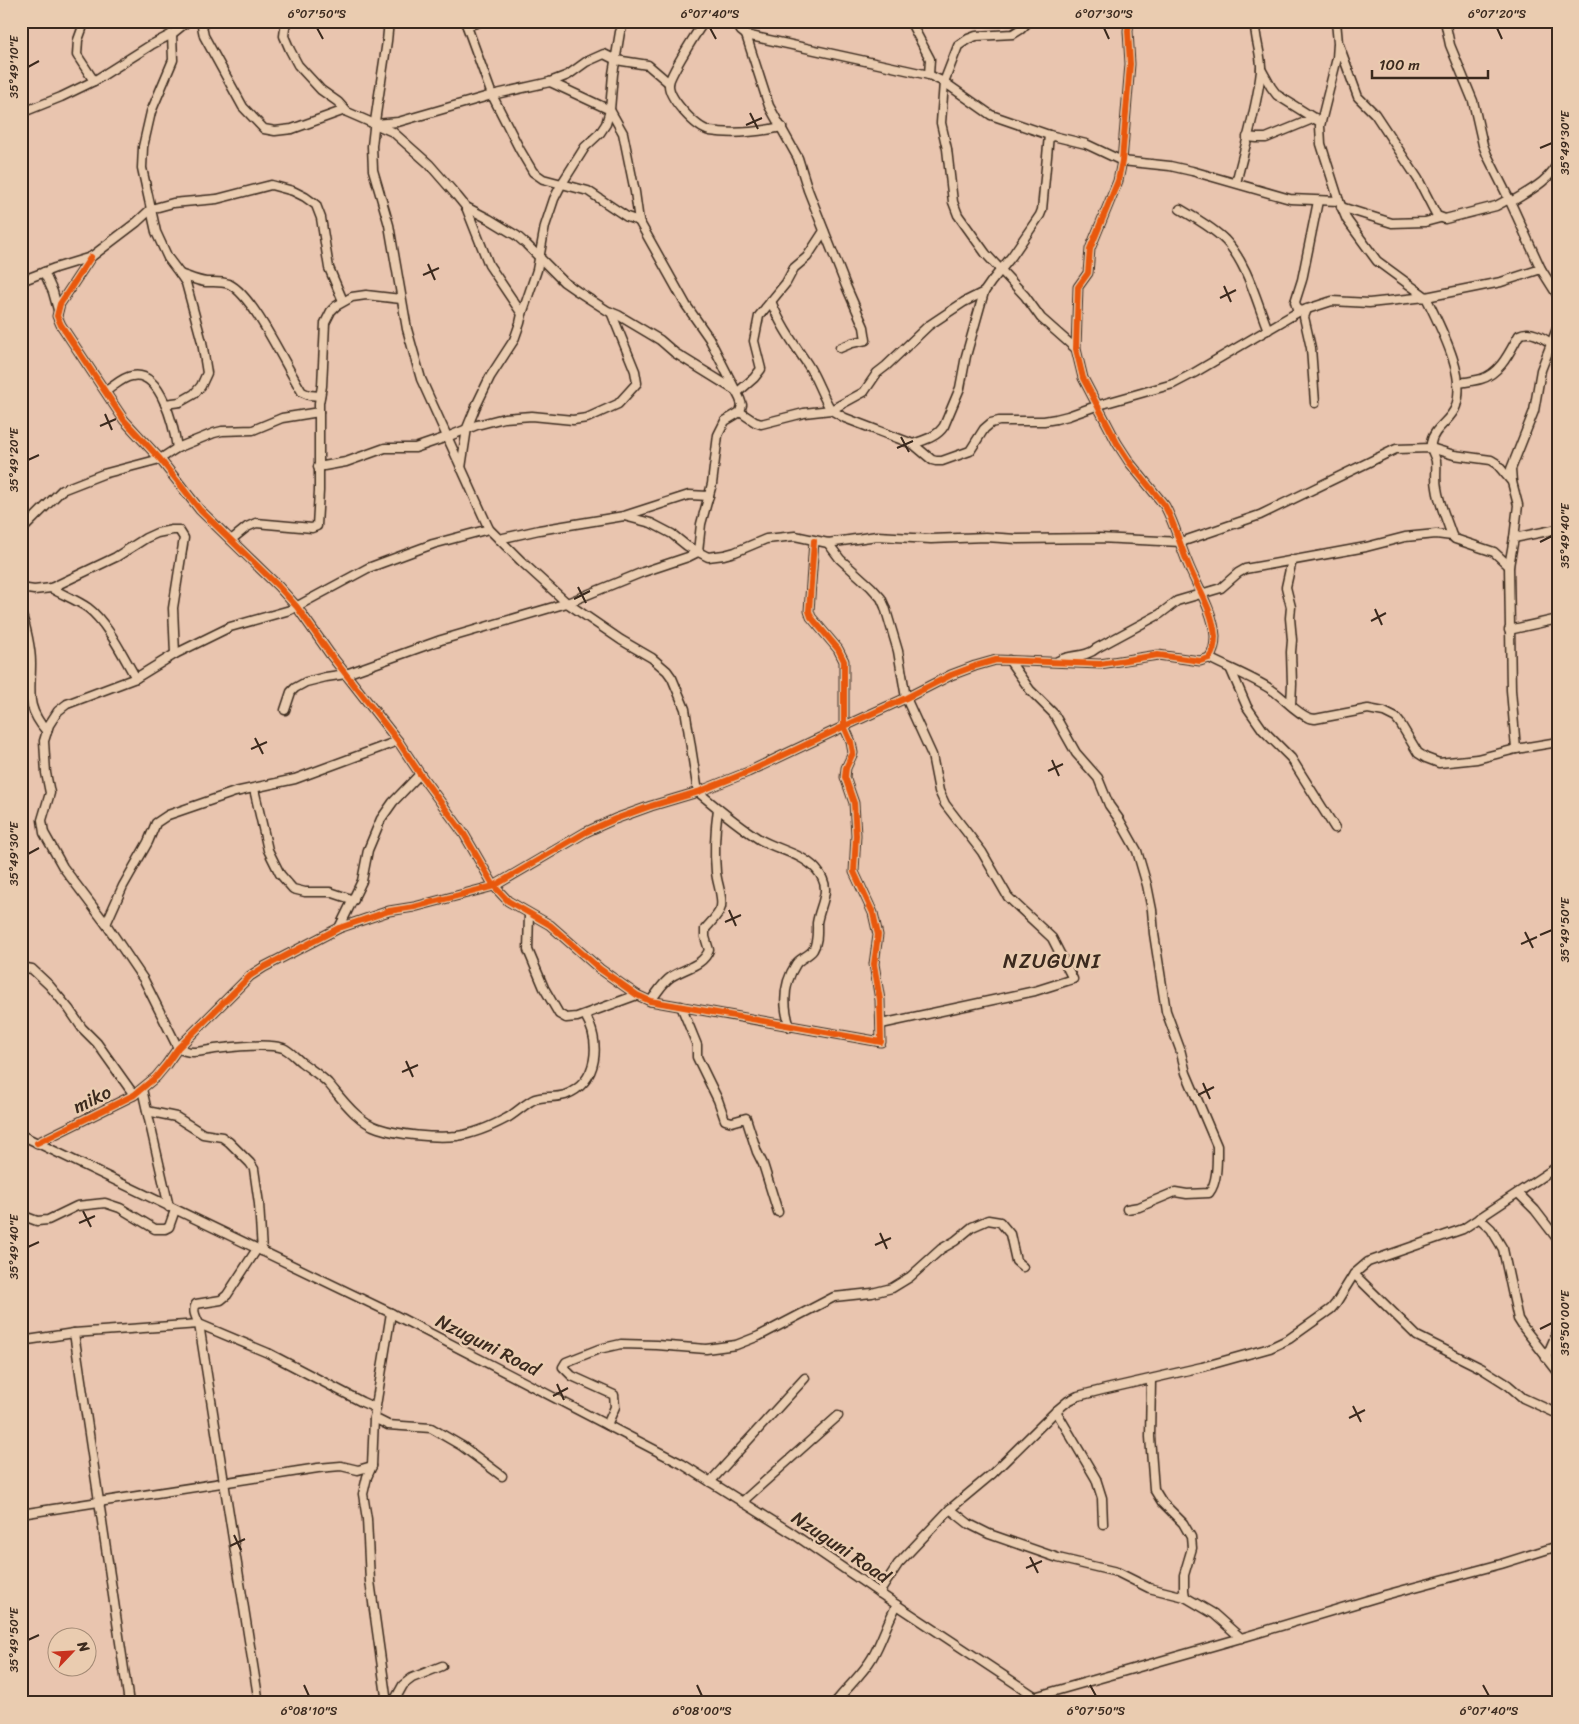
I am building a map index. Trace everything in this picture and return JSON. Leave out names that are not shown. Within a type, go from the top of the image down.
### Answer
[{"type":"street","points":[[21,113],[62,97],[94,81],[172,34],[188,21]]},
{"type":"street","points":[[202,21],[204,36],[243,106],[264,129],[292,129],[345,110]]},
{"type":"street","points":[[286,21],[284,36],[298,65],[321,90],[338,102],[345,110],[393,132],[448,184],[466,207],[489,265],[522,314]]},
{"type":"street","points":[[389,21],[374,124],[372,146],[373,170],[389,225],[407,329],[416,366],[489,529],[567,603],[621,640],[652,658],[672,678],[685,709],[698,792],[760,839],[787,850],[804,860],[821,875],[825,885],[825,898],[819,917],[815,946],[812,952],[797,963],[786,988],[787,1016],[790,1027]]},
{"type":"street","points":[[482,21],[466,24],[492,95],[533,172],[540,178],[588,191],[627,217],[639,221]]},
{"type":"street","points":[[461,468],[467,428],[486,385],[514,340],[537,270],[545,226],[561,185],[586,147],[606,124],[610,110],[613,74],[620,32],[625,21]]},
{"type":"street","points":[[705,21],[686,49],[669,83],[670,90],[680,108],[704,129],[709,131],[748,133],[782,127]]},
{"type":"street","points":[[735,21],[746,35],[929,75],[944,82],[991,115],[1049,135],[1086,144],[1122,160],[1170,166],[1290,199],[1340,204],[1392,223],[1425,222],[1510,201],[1540,183],[1556,167],[1558,161]]},
{"type":"street","points":[[910,21],[930,59],[929,75]]},
{"type":"street","points":[[1029,21],[1013,34],[976,36],[958,46],[944,82],[941,123],[947,149],[953,202],[958,215],[986,254],[1025,296],[1045,323],[1076,349]]},
{"type":"street","points":[[1129,21],[1130,64],[1122,160],[1118,181],[1090,248],[1088,273],[1077,290],[1076,349],[1083,378],[1099,405],[1117,443],[1130,463],[1165,506],[1181,542],[1202,594],[1215,637],[1214,648],[1209,658],[1274,691],[1304,716],[1315,719],[1368,709],[1384,712],[1396,718],[1418,752],[1426,758],[1440,763],[1477,759],[1516,749],[1558,742]]},
{"type":"street","points":[[1255,21],[1254,31],[1261,69],[1271,87],[1277,95],[1318,120]]},
{"type":"street","points":[[1336,21],[1338,43],[1336,62],[1318,120],[1321,144],[1340,204],[1347,220],[1377,261],[1426,297],[1444,337],[1454,366],[1458,383],[1457,405],[1435,433],[1431,442],[1436,462],[1438,494],[1452,536],[1458,541],[1494,552],[1509,566]]},
{"type":"street","points":[[1445,21],[1450,45],[1473,101],[1483,145],[1541,269],[1558,296]]},
{"type":"street","points":[[82,29],[76,55],[94,81]]},
{"type":"street","points":[[165,404],[180,402],[194,394],[201,386],[207,373],[202,342],[186,283],[168,258],[160,242],[143,176],[143,147],[152,112],[173,60],[172,34]]},
{"type":"street","points":[[746,35],[769,106],[798,158],[824,231],[864,327],[867,337],[864,341],[840,348]]},
{"type":"street","points":[[1338,43],[1358,97],[1376,114],[1418,179],[1434,213],[1440,218]]},
{"type":"street","points":[[374,124],[398,122],[492,95],[550,82],[568,75],[586,62],[601,55],[606,55],[616,60],[648,65],[669,83]]},
{"type":"street","points":[[1236,183],[1256,102],[1261,69]]},
{"type":"street","points":[[550,82],[610,110],[623,133],[639,221],[686,305],[709,338],[738,392],[742,406],[740,412],[725,421],[718,435],[698,552]]},
{"type":"street","points":[[1247,137],[1266,138],[1318,120]]},
{"type":"street","points":[[913,444],[936,435],[944,426],[960,388],[966,356],[984,292],[1012,256],[1042,210],[1049,135]]},
{"type":"street","points":[[58,310],[91,257],[151,209],[172,203],[217,199],[271,185],[293,190],[313,202],[319,211],[327,262],[343,301]]},
{"type":"street","points":[[1298,312],[1295,302],[1302,280],[1318,201]]},
{"type":"street","points":[[466,207],[517,236],[564,282],[660,340],[675,353],[738,392]]},
{"type":"street","points":[[1180,209],[1215,231],[1231,248],[1243,269],[1268,330]]},
{"type":"street","points":[[738,392],[760,370],[754,341],[755,331],[762,312],[786,283],[794,268],[805,259],[824,231]]},
{"type":"street","points":[[21,282],[44,272],[91,257]]},
{"type":"street","points":[[771,301],[783,327],[808,365],[831,410],[845,418],[913,444],[932,460],[942,461],[970,451],[984,429],[991,423],[999,421],[1044,421],[1056,419],[1172,384],[1184,379],[1298,312],[1307,309],[1332,301],[1369,304],[1426,297],[1501,282],[1541,269]]},
{"type":"street","points":[[44,272],[53,292],[61,325],[71,343],[79,351],[124,420],[160,458],[200,510],[278,586],[296,607],[398,742],[464,834],[494,886],[508,901],[550,925],[600,968],[638,995],[650,1001],[881,1042],[879,990],[874,964],[878,935],[871,907],[854,872],[856,835],[854,803],[844,772],[853,754],[852,745],[844,726],[844,661],[838,650],[811,617],[809,611],[814,541]]},
{"type":"street","points":[[180,274],[205,282],[221,282],[238,289],[254,310],[302,392],[309,396],[320,396]]},
{"type":"street","points":[[740,412],[761,424],[804,413],[831,410],[864,392],[877,373],[925,328],[964,302],[984,292]]},
{"type":"street","points":[[231,540],[247,527],[256,523],[316,527],[318,524],[319,412],[325,323],[331,311],[343,301],[352,297],[366,295],[402,299]]},
{"type":"street","points":[[1307,309],[1304,314],[1304,320],[1311,348],[1315,403]]},
{"type":"street","points":[[318,468],[346,462],[385,448],[415,448],[467,428],[504,418],[542,416],[555,419],[579,419],[601,412],[622,400],[636,385],[637,378],[611,312]]},
{"type":"street","points":[[1516,749],[1511,690],[1509,566],[1518,505],[1512,482],[1512,464],[1534,411],[1541,370],[1554,346],[1558,326]]},
{"type":"street","points":[[1458,383],[1481,379],[1490,375],[1500,366],[1522,333],[1541,336],[1554,346]]},
{"type":"street","points":[[106,391],[130,376],[141,376],[154,383],[165,404],[177,448]]},
{"type":"street","points":[[21,531],[62,490],[103,474],[160,458],[177,448],[214,433],[254,430],[282,418],[319,412]]},
{"type":"street","points":[[624,516],[651,523],[708,557],[724,556],[766,539],[795,536],[828,543],[877,536],[931,539],[986,536],[1017,539],[1099,538],[1181,542],[1260,515],[1396,449],[1431,448],[1454,455],[1491,460],[1496,463],[1512,482]]},
{"type":"street","points":[[499,539],[539,530],[624,516],[689,495],[709,496]]},
{"type":"street","points":[[489,529],[433,544],[377,564],[296,607],[275,615],[230,627],[175,654],[136,678],[67,704],[58,711],[44,741],[50,796],[42,828],[63,867],[106,924],[144,980],[178,1048],[183,1051],[194,1052],[254,1046],[283,1048],[316,1072],[359,1117],[378,1128],[410,1134],[456,1136],[493,1125],[517,1112],[532,1100],[554,1098],[565,1094],[581,1084],[588,1076],[593,1064],[595,1042],[590,1024],[585,1015]]},
{"type":"street","points":[[1514,538],[1558,529]]},
{"type":"street","points":[[21,588],[34,590],[50,588],[116,557],[156,533],[179,530],[184,538],[173,608],[175,654]]},
{"type":"street","points":[[1055,662],[1067,657],[1091,653],[1160,614],[1177,601],[1221,588],[1238,573],[1246,569],[1366,547],[1405,537],[1436,534],[1452,536]]},
{"type":"street","points":[[828,543],[840,559],[881,598],[896,640],[906,698],[932,754],[939,791],[946,804],[982,852],[1008,896],[1052,938],[1073,978],[1035,991],[881,1024]]},
{"type":"street","points":[[285,710],[289,696],[295,688],[316,679],[346,674],[441,640],[567,603],[698,552]]},
{"type":"street","points":[[1291,706],[1292,640],[1290,618],[1292,608],[1286,587],[1292,560]]},
{"type":"street","points":[[50,588],[88,608],[94,614],[118,646],[136,678]]},
{"type":"street","points":[[21,613],[31,661],[31,707],[38,721],[47,732]]},
{"type":"street","points":[[1509,630],[1558,620]]},
{"type":"street","name":"miko","points":[[37,1143],[134,1095],[156,1077],[178,1048],[250,976],[339,928],[389,911],[414,907],[494,886],[586,832],[651,806],[698,792],[748,772],[951,675],[975,666],[996,660],[1100,664],[1158,655],[1200,661],[1209,658]]},
{"type":"street","points":[[1009,660],[1030,690],[1054,714],[1076,753],[1098,778],[1108,805],[1119,819],[1137,850],[1152,910],[1166,1011],[1180,1049],[1186,1073],[1217,1146],[1213,1188],[1209,1192],[1187,1194],[1175,1192],[1139,1207],[1127,1209]]},
{"type":"street","points":[[1231,670],[1247,707],[1263,730],[1291,758],[1335,828]]},
{"type":"street","points":[[106,924],[123,886],[148,842],[156,823],[160,819],[220,797],[295,779],[398,742]]},
{"type":"street","points":[[339,928],[362,881],[368,850],[381,819],[393,802],[420,774]]},
{"type":"street","points":[[254,789],[270,856],[280,874],[293,888],[305,892],[330,892],[354,900]]},
{"type":"street","points":[[650,1001],[670,977],[707,956],[709,950],[705,929],[720,910],[722,896],[717,881],[714,851],[718,809]]},
{"type":"street","points":[[528,914],[528,950],[537,975],[556,1011],[563,1017],[570,1018],[585,1015],[638,995]]},
{"type":"street","points":[[21,966],[32,969],[49,985],[82,1028],[97,1043],[134,1095]]},
{"type":"street","points":[[681,1006],[697,1045],[697,1057],[718,1100],[725,1120],[732,1122],[746,1118],[757,1152],[764,1164],[778,1212]]},
{"type":"street","points":[[21,1215],[37,1221],[48,1220],[77,1206],[105,1203],[120,1208],[155,1229],[160,1230],[169,1227],[172,1208],[142,1089]]},
{"type":"street","points":[[147,1111],[176,1117],[203,1134],[222,1137],[254,1169],[258,1194],[259,1250],[221,1300],[196,1304],[194,1314],[199,1324],[259,1703]]},
{"type":"street","name":"Nzuguni Road","points":[[21,1134],[391,1313],[682,1464],[792,1533],[897,1606],[1045,1703]]},
{"type":"street","points":[[879,1593],[898,1564],[950,1509],[992,1474],[1068,1401],[1078,1396],[1151,1380],[1279,1345],[1331,1309],[1354,1274],[1368,1262],[1455,1232],[1558,1166]]},
{"type":"street","points":[[1518,1193],[1536,1210],[1558,1240]]},
{"type":"street","points":[[1479,1218],[1491,1228],[1503,1249],[1518,1319],[1558,1372]]},
{"type":"street","points":[[607,1425],[615,1407],[614,1394],[572,1376],[563,1367],[566,1362],[599,1349],[621,1344],[706,1349],[736,1345],[758,1336],[834,1297],[872,1293],[892,1288],[910,1277],[941,1249],[956,1241],[972,1228],[988,1220],[1000,1222],[1010,1234],[1016,1261],[1024,1267]]},
{"type":"street","points":[[1354,1274],[1417,1336],[1481,1368],[1501,1380],[1524,1398],[1558,1414]]},
{"type":"street","points":[[388,1703],[370,1581],[367,1519],[363,1494],[372,1466],[374,1418],[391,1313]]},
{"type":"street","points":[[21,1341],[74,1332],[199,1324],[268,1353],[376,1408]]},
{"type":"street","points":[[1546,1358],[1558,1330]]},
{"type":"street","points":[[74,1332],[129,1703]]},
{"type":"street","points":[[710,1482],[805,1378]]},
{"type":"street","points":[[1151,1380],[1150,1437],[1154,1489],[1162,1502],[1188,1529],[1191,1537],[1192,1548],[1184,1575],[1185,1597]]},
{"type":"street","points":[[1056,1411],[1096,1479],[1102,1498],[1103,1524]]},
{"type":"street","points":[[742,1502],[838,1416]]},
{"type":"street","points":[[374,1418],[388,1425],[430,1428],[462,1446],[502,1476]]},
{"type":"street","points":[[21,1514],[318,1468],[341,1466],[358,1470],[372,1466]]},
{"type":"street","points":[[950,1509],[969,1524],[989,1534],[1058,1558],[1117,1572],[1149,1588],[1197,1602],[1241,1638]]},
{"type":"street","points":[[1021,1703],[1034,1697],[1385,1595],[1470,1573],[1558,1546]]},
{"type":"street","points":[[835,1703],[873,1656],[888,1621],[897,1606]]},
{"type":"street","points":[[393,1703],[403,1686],[412,1678],[442,1666]]},
{"type":"cycle path","points":[[37,1143],[134,1095],[156,1077],[178,1048],[250,976],[339,928],[389,911],[414,907],[494,886],[586,832],[615,819],[698,792],[748,772],[951,675],[975,666],[996,660],[1100,664],[1158,655],[1200,661],[1209,658],[1213,651],[1215,639],[1214,626],[1172,520],[1165,506],[1130,463],[1117,443],[1083,378],[1076,349],[1078,287],[1088,273],[1090,249],[1118,181],[1122,161],[1130,64],[1129,21]]},
{"type":"cycle path","points":[[91,257],[60,304],[57,316],[61,325],[124,420],[160,459],[200,510],[297,607],[330,654],[398,741],[464,834],[494,886],[508,901],[550,925],[600,969],[637,995],[650,1001],[881,1042],[880,1000],[874,964],[878,935],[873,913],[854,872],[856,835],[854,803],[845,777],[846,768],[853,753],[851,742],[844,726],[844,661],[838,649],[811,617],[809,611],[814,541]]},
{"type":"district","name":"NZUGUNI","points":[[1052,961]]}]
